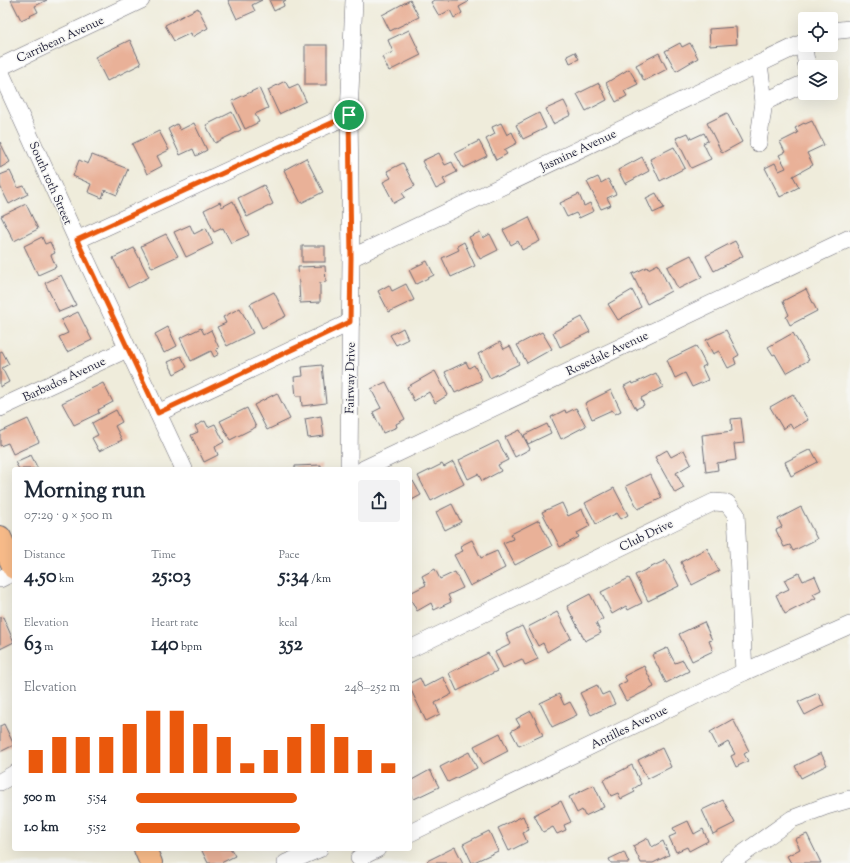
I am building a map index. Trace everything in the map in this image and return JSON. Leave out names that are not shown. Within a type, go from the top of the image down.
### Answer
[{"type":"main road","points":[[0,537],[12,564]]},
{"type":"main road","points":[[146,851],[151,863]]},
{"type":"street","name":"Carribean Avenue","points":[[0,67],[141,0]]},
{"type":"street","name":"Fairway Drive","points":[[348,467],[351,258],[349,115],[354,0]]},
{"type":"street","points":[[838,30],[850,29]]},
{"type":"street","name":"Jasmine Avenue","points":[[351,258],[798,45]]},
{"type":"street","points":[[758,143],[764,102],[759,64]]},
{"type":"street","name":"South 10th Street","points":[[0,71],[127,349],[183,467]]},
{"type":"street","points":[[764,102],[798,86]]},
{"type":"street","points":[[77,240],[349,115]]},
{"type":"street","name":"Rosedale Avenue","points":[[368,467],[850,238]]},
{"type":"street","points":[[158,413],[350,322]]},
{"type":"street","name":"Barbados Avenue","points":[[0,408],[127,349]]},
{"type":"street","name":"Club Drive","points":[[412,648],[714,502],[727,503],[736,514],[744,672]]},
{"type":"street","points":[[0,579],[12,573]]},
{"type":"street","name":"Antilles Avenue","points":[[412,832],[744,672],[850,625]]},
{"type":"street","points":[[0,782],[12,775]]},
{"type":"street","points":[[730,863],[792,819],[850,798]]},
{"type":"street","points":[[286,863],[313,851]]},
{"type":"street","points":[[358,857],[372,851]]},
{"type":"building","points":[[11,0],[47,0],[35,6],[38,12],[21,20]]},
{"type":"building","points":[[228,0],[262,0],[252,5],[255,11],[237,19]]},
{"type":"building","points":[[269,0],[286,0],[283,2],[284,6],[274,11]]},
{"type":"building","points":[[410,0],[419,17],[390,31],[382,15]]},
{"type":"building","points":[[434,0],[466,0],[468,2],[459,7],[462,13],[454,18],[450,10],[439,16],[431,2]]},
{"type":"building","points":[[198,8],[208,28],[192,37],[191,33],[174,41],[165,25]]},
{"type":"building","points":[[736,27],[737,44],[710,46],[709,29]]},
{"type":"building","points":[[409,30],[421,55],[389,71],[382,57],[393,52],[388,40]]},
{"type":"building","points":[[130,40],[141,64],[107,81],[95,57]]},
{"type":"building","points":[[680,43],[682,47],[690,43],[698,58],[676,71],[665,51]]},
{"type":"building","points":[[305,45],[327,45],[327,85],[305,85]]},
{"type":"building","points":[[575,52],[579,59],[570,63],[567,56]]},
{"type":"building","points":[[659,53],[667,69],[644,81],[636,65]]},
{"type":"building","points":[[629,69],[638,84],[624,91],[627,96],[616,102],[606,83]]},
{"type":"building","points":[[285,81],[289,88],[298,84],[306,101],[279,114],[268,90]]},
{"type":"building","points":[[599,83],[607,100],[586,111],[577,94]]},
{"type":"building","points":[[259,88],[268,108],[255,114],[259,122],[245,129],[232,101]]},
{"type":"building","points":[[564,101],[571,115],[553,124],[546,109]]},
{"type":"building","points":[[232,112],[241,130],[215,143],[206,125]]},
{"type":"building","points":[[539,113],[546,128],[523,139],[516,125]]},
{"type":"building","points":[[727,113],[742,142],[722,153],[707,123]]},
{"type":"building","points":[[812,121],[824,145],[807,153],[813,165],[793,176],[799,187],[780,197],[765,168],[775,163],[779,171],[786,168],[779,155],[785,152],[780,142],[798,133],[795,128]]},
{"type":"building","points":[[194,123],[207,150],[196,156],[193,149],[180,155],[168,129],[177,124],[180,130]]},
{"type":"building","points":[[501,123],[507,135],[512,132],[517,143],[504,150],[507,154],[496,160],[486,139],[495,134],[492,127]]},
{"type":"building","points":[[159,131],[169,150],[157,156],[162,166],[147,174],[132,144]]},
{"type":"building","points":[[688,133],[691,139],[704,133],[708,141],[703,143],[711,159],[691,168],[676,138]]},
{"type":"building","points":[[479,141],[487,156],[463,168],[455,153]]},
{"type":"building","points":[[0,142],[10,162],[0,168]]},
{"type":"building","points":[[674,147],[685,168],[660,181],[650,159]]},
{"type":"building","points":[[439,153],[445,165],[452,162],[457,172],[443,179],[446,184],[436,189],[422,161]]},
{"type":"building","points":[[92,155],[128,169],[117,195],[105,190],[102,198],[88,192],[91,184],[73,176],[79,160],[88,164]]},
{"type":"building","points":[[642,157],[649,171],[625,184],[618,170]]},
{"type":"building","points":[[306,158],[323,192],[301,203],[284,170]]},
{"type":"building","points":[[403,163],[415,186],[402,193],[405,197],[394,203],[383,182],[391,178],[387,171]]},
{"type":"building","points":[[10,171],[18,188],[24,186],[28,194],[9,204],[0,186],[0,175]]},
{"type":"building","points":[[598,177],[601,183],[608,179],[616,194],[607,198],[611,205],[601,209],[587,182]]},
{"type":"building","points":[[264,185],[273,204],[247,217],[238,198]]},
{"type":"building","points":[[656,193],[664,208],[653,213],[646,198]]},
{"type":"building","points":[[579,194],[584,206],[590,203],[594,211],[579,218],[576,213],[567,217],[560,203]]},
{"type":"building","points":[[233,201],[249,235],[231,243],[223,228],[214,232],[204,210],[220,202],[222,207]]},
{"type":"building","points":[[26,204],[38,229],[14,241],[1,216]]},
{"type":"building","points":[[529,217],[540,241],[522,250],[518,241],[511,245],[503,230]]},
{"type":"building","points":[[190,225],[194,234],[206,228],[213,244],[186,257],[174,232]]},
{"type":"building","points":[[480,232],[483,238],[490,234],[498,250],[480,259],[469,237]]},
{"type":"building","points":[[166,234],[178,256],[152,268],[141,246]]},
{"type":"building","points":[[42,237],[45,244],[50,242],[55,253],[51,255],[56,267],[38,275],[24,246]]},
{"type":"building","points":[[735,241],[743,256],[714,271],[706,256]]},
{"type":"building","points":[[464,242],[475,266],[451,277],[442,258],[459,250],[457,246]]},
{"type":"building","points":[[302,246],[325,246],[325,262],[302,262]]},
{"type":"building","points":[[134,248],[149,277],[128,288],[113,258]]},
{"type":"building","points":[[691,255],[702,277],[678,289],[667,267]]},
{"type":"building","points":[[427,261],[434,275],[416,284],[409,270]]},
{"type":"building","points":[[658,264],[671,291],[647,304],[632,274]]},
{"type":"building","points":[[325,266],[326,282],[320,283],[320,302],[300,303],[298,267]]},
{"type":"building","points":[[61,275],[76,305],[59,312],[45,283]]},
{"type":"building","points":[[406,284],[414,300],[389,312],[378,291],[389,285],[392,291]]},
{"type":"building","points":[[806,289],[817,311],[790,325],[786,317],[789,315],[783,301]]},
{"type":"building","points":[[632,290],[641,307],[618,320],[608,304]]},
{"type":"building","points":[[274,292],[286,316],[262,328],[250,304]]},
{"type":"building","points":[[240,308],[253,333],[227,346],[217,327],[226,323],[223,317]]},
{"type":"building","points":[[78,312],[92,340],[67,352],[59,337],[68,333],[61,320]]},
{"type":"building","points":[[582,317],[590,332],[560,347],[553,332]]},
{"type":"building","points":[[168,327],[177,346],[164,353],[155,334]]},
{"type":"building","points":[[201,328],[204,334],[211,330],[219,348],[216,349],[219,354],[214,357],[211,351],[191,361],[180,338]]},
{"type":"building","points":[[403,328],[408,339],[396,345],[390,335]]},
{"type":"building","points":[[726,330],[739,355],[734,358],[736,364],[728,368],[719,351],[713,354],[706,340]]},
{"type":"building","points":[[542,332],[552,349],[527,363],[517,345]]},
{"type":"building","points":[[793,333],[809,360],[786,373],[775,354],[773,355],[768,347]]},
{"type":"building","points":[[500,342],[504,349],[510,346],[519,364],[490,378],[478,354]]},
{"type":"building","points":[[696,346],[706,365],[702,367],[708,380],[692,387],[685,373],[675,378],[667,360]]},
{"type":"building","points":[[2,351],[9,364],[2,368],[9,382],[0,387],[0,352]]},
{"type":"building","points":[[181,356],[187,367],[174,374],[168,362]]},
{"type":"building","points":[[466,362],[469,368],[474,365],[482,380],[455,393],[445,372]]},
{"type":"building","points":[[322,365],[326,403],[302,406],[301,396],[296,396],[294,377],[303,376],[302,367]]},
{"type":"building","points":[[435,371],[448,395],[435,403],[429,392],[414,401],[407,387]]},
{"type":"building","points":[[656,373],[663,387],[641,398],[644,405],[636,409],[624,386],[632,382],[633,384]]},
{"type":"building","points":[[386,382],[405,419],[396,424],[397,427],[383,433],[373,412],[381,408],[371,389]]},
{"type":"building","points":[[103,383],[113,402],[98,410],[99,413],[74,425],[62,403]]},
{"type":"building","points":[[611,390],[621,411],[615,414],[612,410],[592,419],[585,403]]},
{"type":"building","points":[[277,393],[290,419],[267,430],[254,405]]},
{"type":"building","points":[[793,394],[808,420],[793,429],[790,424],[783,429],[770,407]]},
{"type":"building","points":[[247,408],[256,427],[230,440],[220,421]]},
{"type":"building","points":[[576,408],[586,426],[561,439],[551,417],[565,410],[566,413]]},
{"type":"building","points":[[116,410],[122,422],[115,426],[122,440],[99,451],[92,438],[98,435],[92,423]]},
{"type":"building","points":[[321,416],[324,436],[308,438],[305,419]]},
{"type":"building","points":[[741,418],[744,443],[734,444],[736,460],[717,463],[718,470],[706,472],[702,435],[732,431],[731,419]]},
{"type":"building","points":[[28,419],[39,442],[13,454],[8,443],[0,446],[0,432]]},
{"type":"building","points":[[205,421],[208,427],[215,424],[224,442],[215,447],[218,455],[204,462],[191,435],[198,432],[195,426]]},
{"type":"building","points":[[547,424],[551,433],[528,444],[524,435]]},
{"type":"building","points":[[520,430],[530,449],[515,457],[505,437]]},
{"type":"building","points":[[498,441],[508,460],[498,465],[501,471],[482,481],[478,474],[468,479],[459,460]]},
{"type":"building","points":[[811,449],[818,462],[791,476],[785,462]]},
{"type":"building","points":[[667,450],[671,457],[684,450],[691,464],[676,473],[684,488],[675,493],[655,457]]},
{"type":"building","points":[[31,455],[37,467],[18,467],[15,462]]},
{"type":"building","points":[[453,462],[464,484],[431,501],[418,476],[442,464],[444,467]]},
{"type":"building","points":[[321,465],[321,467],[295,467]]},
{"type":"building","points":[[650,474],[662,498],[638,509],[626,486]]},
{"type":"building","points":[[413,481],[421,495],[412,500]]},
{"type":"building","points":[[614,488],[628,515],[621,519],[617,513],[596,524],[585,503]]},
{"type":"building","points":[[562,503],[568,516],[582,509],[590,526],[577,533],[579,537],[560,547],[542,512]]},
{"type":"building","points":[[452,504],[461,522],[445,530],[436,512]]},
{"type":"building","points":[[801,507],[817,539],[793,551],[790,545],[784,547],[776,530],[782,527],[778,519]]},
{"type":"building","points":[[539,520],[552,546],[515,565],[503,543],[513,539],[511,534]]},
{"type":"building","points":[[472,540],[481,558],[497,551],[505,568],[470,586],[454,555],[463,551],[460,546]]},
{"type":"building","points":[[707,548],[719,571],[692,585],[681,562]]},
{"type":"building","points":[[666,560],[679,586],[648,601],[635,575]]},
{"type":"building","points":[[435,569],[440,579],[455,572],[463,588],[448,595],[451,602],[434,610],[431,603],[417,611],[412,602],[412,592],[426,585],[422,576]]},
{"type":"building","points":[[799,573],[803,581],[815,576],[821,590],[813,594],[816,598],[785,614],[776,595],[789,589],[784,580]]},
{"type":"building","points":[[629,578],[642,603],[628,610],[626,606],[612,614],[601,592]]},
{"type":"building","points":[[590,594],[603,619],[596,623],[601,633],[585,641],[567,606]]},
{"type":"building","points":[[557,612],[571,638],[547,652],[543,643],[538,646],[528,627]]},
{"type":"building","points":[[3,617],[12,637],[12,643],[0,649],[0,618]]},
{"type":"building","points":[[704,622],[712,640],[709,641],[713,651],[692,661],[679,634]]},
{"type":"building","points":[[522,626],[538,659],[525,665],[522,659],[503,668],[495,652],[511,644],[506,634]]},
{"type":"building","points":[[667,648],[675,663],[683,660],[689,671],[666,683],[652,655]]},
{"type":"building","points":[[488,653],[497,671],[457,691],[449,673]]},
{"type":"building","points":[[644,666],[654,687],[626,701],[618,686],[627,681],[624,676]]},
{"type":"building","points":[[443,677],[452,694],[435,703],[440,714],[426,721],[412,692],[412,682],[420,678],[424,687]]},
{"type":"building","points":[[597,685],[602,695],[609,692],[615,704],[591,715],[580,693]]},
{"type":"building","points":[[818,693],[824,705],[805,715],[798,702]]},
{"type":"building","points":[[559,694],[564,705],[570,702],[577,715],[552,727],[540,703]]},
{"type":"building","points":[[531,711],[543,735],[519,746],[511,731],[520,726],[516,719]]},
{"type":"building","points":[[733,719],[749,751],[744,754],[748,761],[736,767],[731,756],[735,754],[728,742],[718,748],[710,732]]},
{"type":"building","points":[[4,724],[12,741],[12,746],[0,752],[0,726]]},
{"type":"building","points":[[500,733],[508,751],[483,764],[474,746]]},
{"type":"building","points":[[662,748],[671,767],[647,779],[638,760]]},
{"type":"building","points":[[469,752],[477,768],[448,782],[440,767]]},
{"type":"building","points":[[821,753],[827,765],[801,778],[795,766]]},
{"type":"building","points":[[632,765],[641,784],[633,789],[635,792],[621,799],[618,793],[611,796],[603,780]]},
{"type":"building","points":[[430,770],[439,787],[414,799],[412,795],[412,780]]},
{"type":"building","points":[[594,785],[604,807],[585,816],[582,810],[577,813],[569,797]]},
{"type":"building","points":[[723,800],[735,823],[713,834],[702,810]]},
{"type":"building","points":[[561,801],[571,822],[564,825],[566,830],[557,834],[553,827],[543,832],[534,815]]},
{"type":"building","points":[[523,816],[529,830],[523,833],[527,842],[509,851],[498,828]]},
{"type":"building","points":[[688,821],[694,834],[703,829],[708,841],[689,851],[687,847],[676,852],[669,837],[676,834],[673,828]]},
{"type":"building","points":[[489,831],[498,851],[472,863],[463,844]]},
{"type":"building","points":[[807,834],[821,863],[791,863],[787,856],[800,849],[795,839]]},
{"type":"building","points":[[648,838],[652,847],[663,841],[669,855],[653,863],[641,863],[633,846]]},
{"type":"building","points":[[455,847],[463,863],[428,863],[427,861]]},
{"type":"building","points":[[202,851],[232,851],[235,856],[221,863],[208,863]]},
{"type":"building","points":[[624,852],[629,863],[611,863],[609,859]]},
{"type":"route","points":[[349,115],[351,258],[350,322],[158,413],[77,240],[349,115]]}]
